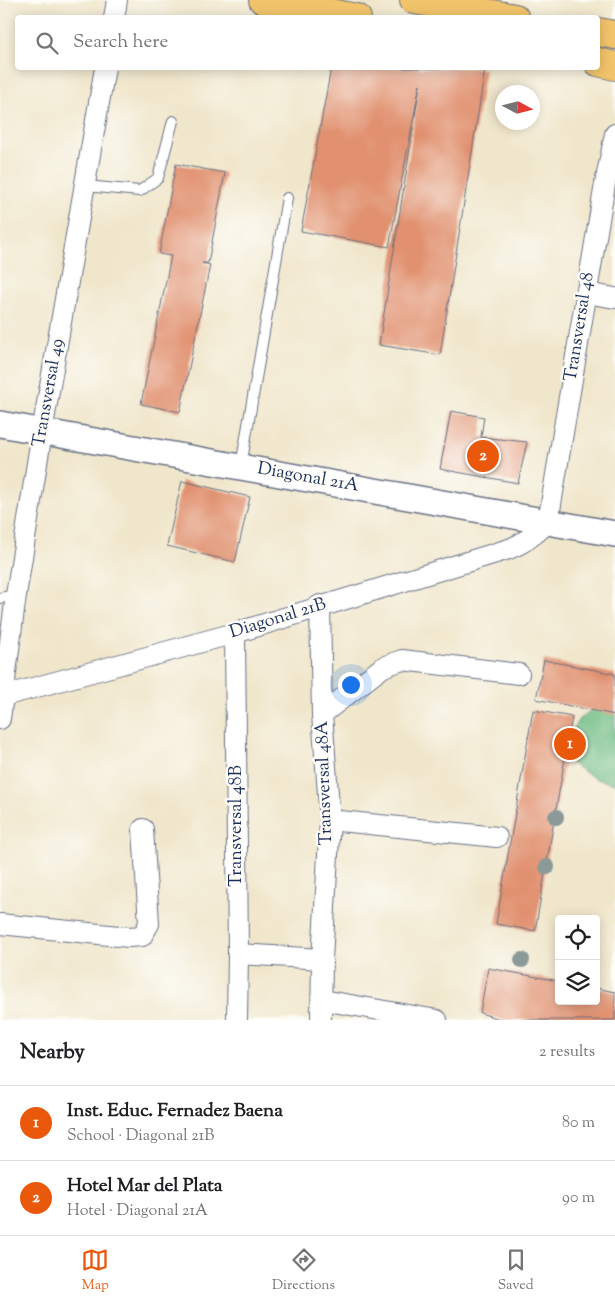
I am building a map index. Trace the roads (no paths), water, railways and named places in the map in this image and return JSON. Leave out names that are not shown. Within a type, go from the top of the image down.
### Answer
[{"type":"main road","points":[[263,0],[341,15]]},
{"type":"main road","points":[[414,0],[498,15]]},
{"type":"main road","points":[[600,32],[615,35]]},
{"type":"main road","points":[[600,62],[615,66]]},
{"type":"street","points":[[114,15],[117,0]]},
{"type":"street","name":"Transversal 49","points":[[0,719],[8,596],[42,432],[106,70]]},
{"type":"street","name":"Transversal 48","points":[[548,522],[586,293],[610,184],[615,134]]},
{"type":"street","points":[[586,293],[615,298]]},
{"type":"street","name":"Diagonal 21A","points":[[0,424],[615,534]]},
{"type":"street","name":"Diagonal 21B","points":[[1,696],[235,632],[509,550],[530,538],[548,522]]},
{"type":"street","name":"Transversal 48A","points":[[320,605],[322,714],[330,820],[321,1010]]},
{"type":"street","name":"Transversal 48B","points":[[235,632],[237,1020]]},
{"type":"street","points":[[322,714],[383,667],[402,660],[519,674]]},
{"type":"street","points":[[330,820],[498,836]]},
{"type":"street","points":[[0,924],[130,937],[142,936],[149,924],[143,829]]},
{"type":"street","points":[[238,954],[322,959]]},
{"type":"street","points":[[321,1010],[437,1020]]},
{"type":"lane","points":[[85,186],[140,191],[158,178],[173,120]]},
{"type":"lane","points":[[241,466],[288,198]]},
{"type":"place","name":"Hotel Mar del Plata","points":[[483,456]]},
{"type":"place","name":"Inst. Educ. Fernadez Baena","points":[[570,744]]}]
